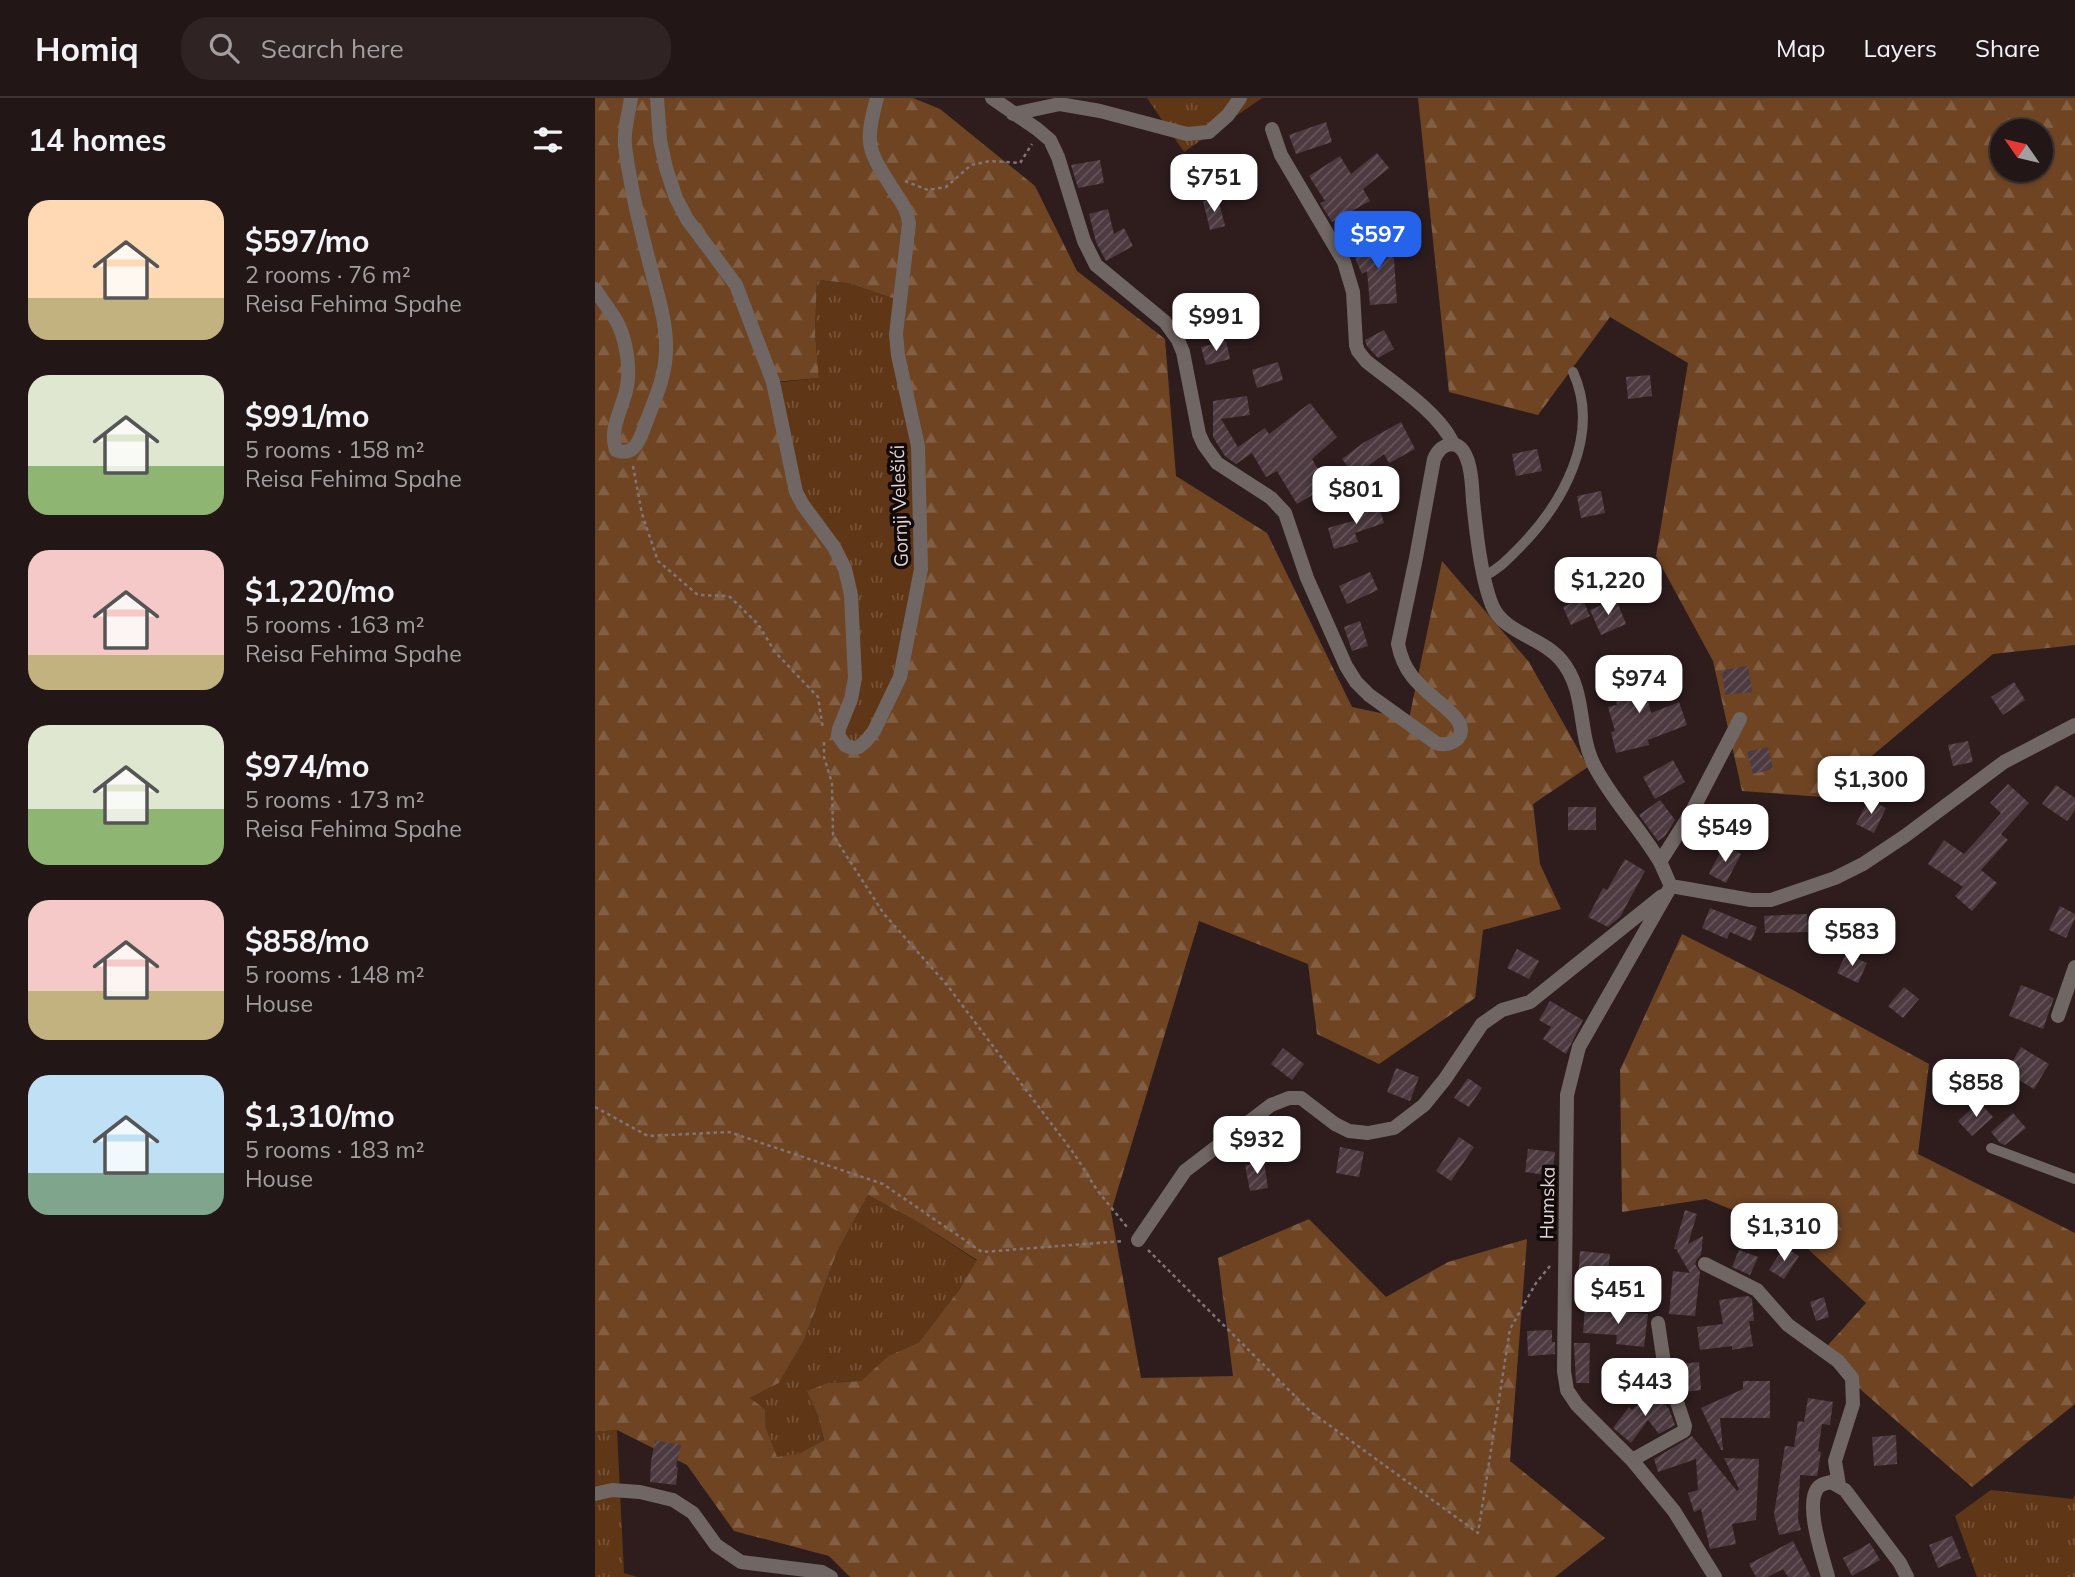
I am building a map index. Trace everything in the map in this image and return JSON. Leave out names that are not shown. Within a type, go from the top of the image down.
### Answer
[{"type":"street","points":[[595,289],[619,327],[626,352],[627,389],[613,438],[616,450],[625,453],[635,446],[646,422],[663,377],[666,352],[666,332],[624,142],[632,98]]},
{"type":"street","name":"Gornji Velešići","points":[[657,98],[662,150],[676,198],[687,219],[736,285],[773,383],[796,492],[835,548],[845,569],[851,594],[855,678],[838,736],[845,745],[852,748],[859,747],[874,731],[900,677],[921,569],[918,446],[896,334],[909,224],[904,206],[872,154],[869,125],[877,98]]},
{"type":"street","points":[[992,98],[1037,129],[1054,147],[1084,241],[1096,265],[1172,330],[1183,352],[1199,434],[1210,454],[1228,472],[1271,498],[1285,513],[1307,578],[1346,666],[1356,682],[1369,695],[1444,746],[1451,745],[1456,740],[1461,732],[1460,725],[1452,714],[1412,678],[1401,659],[1398,644],[1431,468],[1437,451],[1447,444],[1453,444],[1464,451],[1470,466],[1484,576],[1493,608],[1506,624],[1538,641],[1561,659],[1577,685],[1593,763],[1660,862],[1670,888]]},
{"type":"street","points":[[1013,114],[1060,104],[1100,111],[1187,134],[1209,132],[1220,124],[1240,98]]},
{"type":"street","points":[[1272,129],[1280,155],[1344,262],[1353,292],[1358,351],[1366,361],[1437,419],[1448,432],[1453,444]]},
{"type":"street","points":[[1660,862],[1691,813],[1740,719]]},
{"type":"street","points":[[1138,1240],[1185,1171],[1271,1105],[1289,1098],[1301,1098],[1335,1124],[1349,1131],[1368,1133],[1394,1128],[1424,1105],[1482,1024],[1501,1010],[1530,1002],[1670,888],[1751,900],[1771,900],[1835,878],[1863,864],[1905,836],[2004,762],[2075,725]]},
{"type":"street","name":"Humska","points":[[1670,888],[1579,1047],[1567,1095],[1564,1371],[1567,1390],[1577,1405],[1632,1460],[1674,1511],[1715,1577]]},
{"type":"street","points":[[2058,1016],[2075,967]]},
{"type":"street","points":[[1705,1264],[1757,1290],[1788,1325],[1838,1361],[1852,1378],[1853,1404],[1835,1461],[1839,1485]]},
{"type":"street","points":[[1632,1460],[1684,1431],[1685,1426],[1664,1363],[1658,1323]]},
{"type":"street","points":[[1828,1577],[1812,1507],[1816,1490],[1822,1484],[1831,1482],[1845,1490],[1900,1563],[1907,1577]]},
{"type":"street","points":[[595,1494],[612,1490],[640,1492],[673,1500],[692,1513],[716,1545],[741,1562],[822,1572],[831,1577]]},
{"type":"lane","points":[[1484,576],[1494,572],[1531,536],[1566,484],[1578,455],[1582,429],[1583,407],[1573,372]]},
{"type":"lane","points":[[1991,1148],[2075,1179]]},
{"type":"path","points":[[883,173],[928,190],[946,187],[971,166],[990,161],[1020,163],[1030,149],[1037,129]]},
{"type":"path","points":[[630,452],[642,514],[658,561],[698,595],[729,596],[758,624],[775,652],[818,697],[824,757],[832,783],[833,835],[884,914],[947,985],[1075,1155],[1097,1190],[1138,1240],[1311,1412],[1478,1533],[1510,1329],[1536,1283],[1565,1247]]},
{"type":"path","points":[[595,1107],[648,1136],[729,1132],[883,1184],[982,1252],[1138,1240]]},
{"type":"green space","points":[[595,98],[913,98],[940,109],[1035,186],[1077,271],[1165,339],[1176,476],[1267,533],[1352,707],[1409,719],[1442,561],[1529,662],[1588,767],[1533,804],[1540,864],[1561,909],[1483,930],[1475,998],[1379,1064],[1317,1034],[1308,964],[1199,921],[1111,1212],[1141,1378],[1233,1376],[1218,1258],[1309,1219],[1386,1297],[1448,1262],[1527,1239],[1510,1461],[1605,1538],[1555,1577],[850,1577],[829,1556],[734,1531],[687,1465],[617,1430],[595,1432]],"holes":[[[817,280],[848,283],[901,301],[898,355],[918,446],[921,569],[892,697],[852,748],[839,729],[855,678],[845,569],[792,480],[774,382],[819,378],[815,333]],[[868,1195],[921,1224],[977,1260],[959,1290],[919,1342],[888,1356],[861,1381],[828,1383],[807,1391],[818,1415],[824,1440],[798,1454],[777,1457],[766,1428],[765,1409],[750,1398],[779,1383],[804,1340],[837,1252]]]},
{"type":"green space","points":[[1147,98],[1262,98],[1184,152]]},
{"type":"green space","points":[[1418,98],[2075,98],[2075,645],[1993,654],[1823,797],[1742,791],[1713,661],[1656,556],[1688,363],[1610,317],[1538,415],[1449,392]]},
{"type":"green space","points":[[817,280],[848,283],[901,301],[918,446],[921,569],[906,655],[866,741],[845,745],[803,505],[773,383],[819,378],[815,333]]},
{"type":"green space","points":[[1682,934],[1929,1064],[1918,1154],[2075,1233],[2075,1404],[1972,1487],[1820,1354],[1866,1303],[1793,1235],[1706,1199],[1622,1212],[1620,1070]]},
{"type":"green space","points":[[868,1195],[921,1224],[977,1261],[959,1290],[919,1342],[888,1356],[861,1381],[828,1383],[818,1415],[824,1440],[798,1454],[777,1458],[766,1428],[765,1409],[750,1398],[779,1383],[804,1340],[837,1252]]},
{"type":"green space","points":[[617,1430],[624,1573],[637,1577],[595,1577],[595,1432]]},
{"type":"green space","points":[[1991,1490],[2073,1499],[2075,1495],[2075,1577],[1977,1577],[1955,1516]]},
{"type":"building","points":[[1326,122],[1332,142],[1296,154],[1289,135]]},
{"type":"building","points":[[1377,153],[1389,168],[1363,189],[1370,201],[1332,222],[1320,203],[1325,201],[1309,176],[1340,156],[1351,174]]},
{"type":"building","points":[[1100,160],[1104,183],[1078,188],[1071,165]]},
{"type":"building","points":[[1218,198],[1225,226],[1210,230],[1203,201]]},
{"type":"building","points":[[1108,209],[1114,234],[1124,228],[1133,246],[1106,261],[1096,242],[1089,214]]},
{"type":"building","points":[[1383,237],[1394,259],[1397,303],[1370,305],[1367,271],[1362,274],[1352,251]]},
{"type":"building","points":[[1384,330],[1394,349],[1378,358],[1365,340]]},
{"type":"building","points":[[1226,341],[1230,359],[1206,365],[1201,347]]},
{"type":"building","points":[[1278,362],[1283,380],[1257,388],[1252,370]]},
{"type":"building","points":[[1650,375],[1652,396],[1628,399],[1626,377]]},
{"type":"building","points":[[1247,396],[1250,415],[1221,419],[1238,447],[1265,428],[1269,434],[1310,403],[1337,437],[1312,459],[1328,486],[1297,504],[1277,471],[1266,477],[1252,453],[1236,464],[1225,456],[1213,437],[1213,401]]},
{"type":"building","points":[[1401,422],[1415,449],[1389,463],[1384,454],[1355,476],[1342,459],[1363,443]]},
{"type":"building","points":[[1537,449],[1542,471],[1516,476],[1512,454]]},
{"type":"building","points":[[1601,491],[1605,513],[1581,518],[1577,496]]},
{"type":"building","points":[[1378,503],[1384,523],[1355,533],[1358,542],[1334,549],[1328,528],[1360,519],[1357,510]]},
{"type":"building","points":[[1370,572],[1378,590],[1347,604],[1339,586]]},
{"type":"building","points":[[1582,598],[1590,616],[1571,625],[1563,607]]},
{"type":"building","points":[[1616,599],[1626,624],[1601,635],[1590,610]]},
{"type":"building","points":[[1360,621],[1368,646],[1352,651],[1344,627]]},
{"type":"building","points":[[1748,666],[1752,692],[1725,695],[1722,670]]},
{"type":"building","points":[[1641,670],[1651,713],[1679,702],[1687,725],[1648,740],[1649,745],[1616,753],[1611,732],[1615,731],[1608,707],[1617,705],[1611,678]]},
{"type":"building","points":[[2014,682],[2025,700],[2003,715],[1991,697]]},
{"type":"building","points":[[1968,741],[1973,762],[1953,766],[1948,745]]},
{"type":"building","points":[[1768,747],[1773,769],[1753,774],[1747,752]]},
{"type":"building","points":[[1673,760],[1685,782],[1655,799],[1643,777]]},
{"type":"building","points":[[2008,784],[2029,803],[2001,834],[2008,840],[1981,870],[1997,883],[1972,911],[1955,896],[1963,887],[1928,864],[1944,840],[1964,854],[2001,813],[1990,803]]},
{"type":"building","points":[[2056,785],[2075,798],[2075,810],[2067,821],[2042,804]]},
{"type":"building","points":[[1869,799],[1886,808],[1874,833],[1856,824]]},
{"type":"building","points":[[1660,800],[1675,820],[1665,836],[1658,841],[1639,815]]},
{"type":"building","points":[[1568,807],[1596,807],[1596,830],[1568,830]]},
{"type":"building","points":[[1724,845],[1741,854],[1726,883],[1709,874]]},
{"type":"building","points":[[1625,859],[1645,871],[1620,917],[1608,927],[1588,917],[1603,888],[1607,890]]},
{"type":"building","points":[[2060,906],[2075,914],[2066,938],[2049,930]]},
{"type":"building","points":[[1710,908],[1757,927],[1751,941],[1730,932],[1727,939],[1702,928]]},
{"type":"building","points":[[1838,910],[1858,921],[1848,938],[1828,926]]},
{"type":"building","points":[[1807,914],[1808,932],[1765,933],[1764,916]]},
{"type":"building","points":[[1517,949],[1539,961],[1529,979],[1507,968]]},
{"type":"building","points":[[1846,954],[1867,963],[1858,983],[1837,973]]},
{"type":"building","points":[[2021,985],[2054,998],[2043,1029],[2009,1016]]},
{"type":"building","points":[[1904,987],[1919,999],[1903,1018],[1888,1006]]},
{"type":"building","points":[[1550,1001],[1583,1020],[1566,1054],[1543,1039],[1551,1027],[1539,1020]]},
{"type":"building","points":[[2021,1047],[2049,1064],[2034,1089],[2006,1072]]},
{"type":"building","points":[[1283,1048],[1304,1064],[1292,1080],[1271,1064]]},
{"type":"building","points":[[1396,1068],[1419,1077],[1410,1101],[1387,1092]]},
{"type":"building","points":[[1468,1078],[1482,1088],[1469,1107],[1454,1098]]},
{"type":"building","points":[[1979,1102],[1993,1117],[1972,1136],[1958,1121]]},
{"type":"building","points":[[2013,1113],[2026,1128],[2005,1145],[1991,1132]]},
{"type":"building","points":[[1459,1137],[1474,1147],[1451,1181],[1436,1171]]},
{"type":"building","points":[[1340,1147],[1364,1152],[1359,1177],[1336,1173]]},
{"type":"building","points":[[1528,1149],[1555,1152],[1552,1176],[1525,1172]]},
{"type":"building","points":[[1264,1162],[1268,1188],[1250,1191],[1245,1165]]},
{"type":"building","points":[[1685,1210],[1697,1214],[1688,1244],[1703,1236],[1701,1255],[1695,1264],[1700,1272],[1695,1316],[1669,1314],[1673,1271],[1690,1273],[1678,1250],[1674,1249]]},
{"type":"building","points":[[1784,1247],[1799,1256],[1784,1279],[1769,1270]]},
{"type":"building","points":[[1739,1250],[1758,1257],[1750,1275],[1732,1267]]},
{"type":"building","points":[[1580,1251],[1610,1254],[1607,1282],[1578,1279]]},
{"type":"building","points":[[1748,1296],[1752,1299],[1754,1321],[1749,1321],[1753,1346],[1732,1350],[1732,1346],[1700,1350],[1697,1327],[1723,1324],[1719,1300]]},
{"type":"building","points":[[1824,1297],[1829,1317],[1816,1321],[1810,1302]]},
{"type":"building","points":[[1585,1309],[1648,1314],[1644,1347],[1616,1344],[1617,1335],[1583,1333]]},
{"type":"building","points":[[1552,1330],[1555,1354],[1528,1356],[1527,1331]]},
{"type":"building","points":[[1574,1343],[1590,1343],[1589,1383],[1576,1383]]},
{"type":"building","points":[[1699,1362],[1701,1390],[1684,1392],[1680,1364]]},
{"type":"building","points":[[1743,1381],[1770,1381],[1770,1418],[1720,1418],[1721,1450],[1701,1408],[1743,1389]]},
{"type":"building","points":[[1653,1390],[1669,1409],[1675,1425],[1659,1434],[1648,1420],[1631,1443],[1613,1428],[1629,1407],[1632,1410]]},
{"type":"building","points":[[1808,1398],[1833,1402],[1830,1425],[1822,1424],[1817,1476],[1800,1475],[1798,1519],[1801,1530],[1779,1535],[1774,1514],[1785,1446],[1794,1447],[1798,1421],[1804,1422]]},
{"type":"building","points":[[1896,1435],[1897,1464],[1874,1466],[1872,1437]]},
{"type":"building","points":[[1692,1436],[1737,1491],[1739,1489],[1724,1458],[1759,1459],[1756,1520],[1732,1524],[1736,1544],[1710,1549],[1701,1509],[1694,1512],[1688,1493],[1698,1490],[1696,1459],[1658,1472],[1654,1459]]},
{"type":"building","points":[[655,1440],[681,1445],[676,1467],[676,1485],[650,1482]]},
{"type":"building","points":[[1952,1536],[1961,1558],[1938,1568],[1929,1545]]},
{"type":"building","points":[[1793,1541],[1811,1577],[1788,1577],[1783,1569],[1768,1577],[1756,1577],[1749,1564]]},
{"type":"building","points":[[1870,1543],[1880,1560],[1852,1576],[1843,1558]]}]
